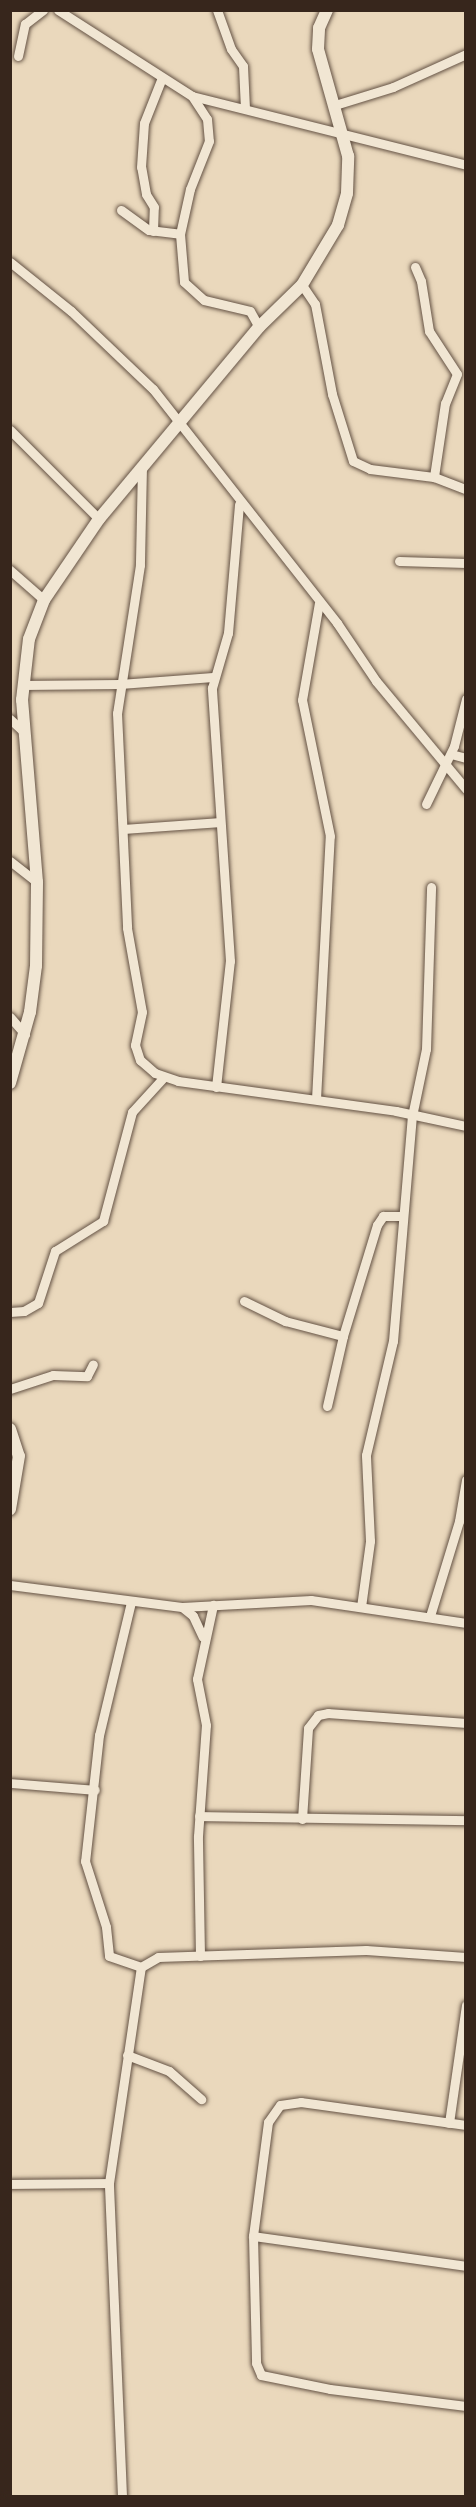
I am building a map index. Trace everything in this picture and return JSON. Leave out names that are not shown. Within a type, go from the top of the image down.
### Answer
[{"type":"street","points":[[18,56],[26,24],[43,10]]},
{"type":"street","points":[[58,10],[81,22],[161,80],[192,96],[465,165]]},
{"type":"street","points":[[217,10],[231,49],[243,66],[245,108]]},
{"type":"street","points":[[10,1083],[25,1034],[36,966],[37,882],[23,731],[22,685],[29,639],[44,600],[99,519],[177,422],[259,327],[302,285],[344,210],[348,181],[344,133],[318,49],[319,28],[327,10]]},
{"type":"street","points":[[335,105],[393,87],[465,54]]},
{"type":"street","points":[[153,231],[154,207],[146,194],[141,167],[144,123],[161,80]]},
{"type":"street","points":[[192,96],[207,119],[209,141],[190,189],[180,234],[183,282],[204,300],[250,311],[259,327]]},
{"type":"street","points":[[121,210],[153,231],[180,234]]},
{"type":"street","points":[[10,262],[114,350],[153,389],[239,504],[465,789]]},
{"type":"street","points":[[415,267],[421,281],[429,331],[457,374],[445,403],[434,477]]},
{"type":"street","points":[[302,285],[315,304],[332,394],[353,461],[370,468],[434,477],[465,489]]},
{"type":"street","points":[[10,430],[99,519]]},
{"type":"street","points":[[142,464],[140,565],[129,651],[120,684],[117,713],[127,928],[142,1012],[136,1050],[148,1068],[164,1077],[216,1087],[316,1099],[465,1126]]},
{"type":"street","points":[[216,1087],[230,962],[213,677],[228,633],[239,504]]},
{"type":"street","points":[[399,561],[465,564]]},
{"type":"street","points":[[10,570],[44,600]]},
{"type":"street","points":[[316,1099],[330,836],[302,700],[319,603]]},
{"type":"street","points":[[22,685],[120,684],[213,677]]},
{"type":"street","points":[[426,804],[443,762],[451,754],[465,699]]},
{"type":"street","points":[[10,719],[23,731]]},
{"type":"street","points":[[451,754],[465,758]]},
{"type":"street","points":[[124,829],[220,822]]},
{"type":"street","points":[[10,861],[37,882]]},
{"type":"street","points":[[361,1607],[370,1540],[366,1455],[393,1341],[412,1116],[426,1049],[430,886]]},
{"type":"street","points":[[10,1017],[25,1034]]},
{"type":"street","points":[[10,1312],[24,1311],[38,1302],[55,1251],[103,1221],[132,1112],[164,1077]]},
{"type":"street","points":[[327,1406],[342,1336],[377,1225],[383,1216],[403,1216]]},
{"type":"street","points":[[244,1301],[285,1321],[342,1336]]},
{"type":"street","points":[[10,1389],[54,1375],[87,1376],[93,1364]]},
{"type":"street","points":[[10,1429],[19,1456],[10,1509]]},
{"type":"street","points":[[430,1616],[462,1521],[465,1480]]},
{"type":"street","points":[[10,1585],[182,1607],[295,1600],[430,1616],[465,1623]]},
{"type":"street","points":[[131,1602],[113,1689],[102,1721],[85,1869],[106,1927],[109,1956],[141,1967]]},
{"type":"street","points":[[200,1956],[199,1816],[206,1725],[196,1679],[213,1605]]},
{"type":"street","points":[[182,1607],[200,1626],[204,1642]]},
{"type":"street","points":[[302,1819],[308,1728],[318,1715],[328,1713],[465,1723]]},
{"type":"street","points":[[10,1784],[95,1790]]},
{"type":"street","points":[[199,1816],[465,1820]]},
{"type":"street","points":[[122,2496],[109,2183],[141,1967],[150,1958],[366,1950],[465,1957]]},
{"type":"street","points":[[449,2123],[465,2005]]},
{"type":"street","points":[[127,2055],[170,2071],[201,2099]]},
{"type":"street","points":[[465,2125],[301,2102],[280,2105],[268,2122],[253,2235],[256,2363],[261,2375],[330,2389],[465,2406]]},
{"type":"street","points":[[10,2184],[109,2183]]},
{"type":"street","points":[[253,2235],[465,2266]]}]
